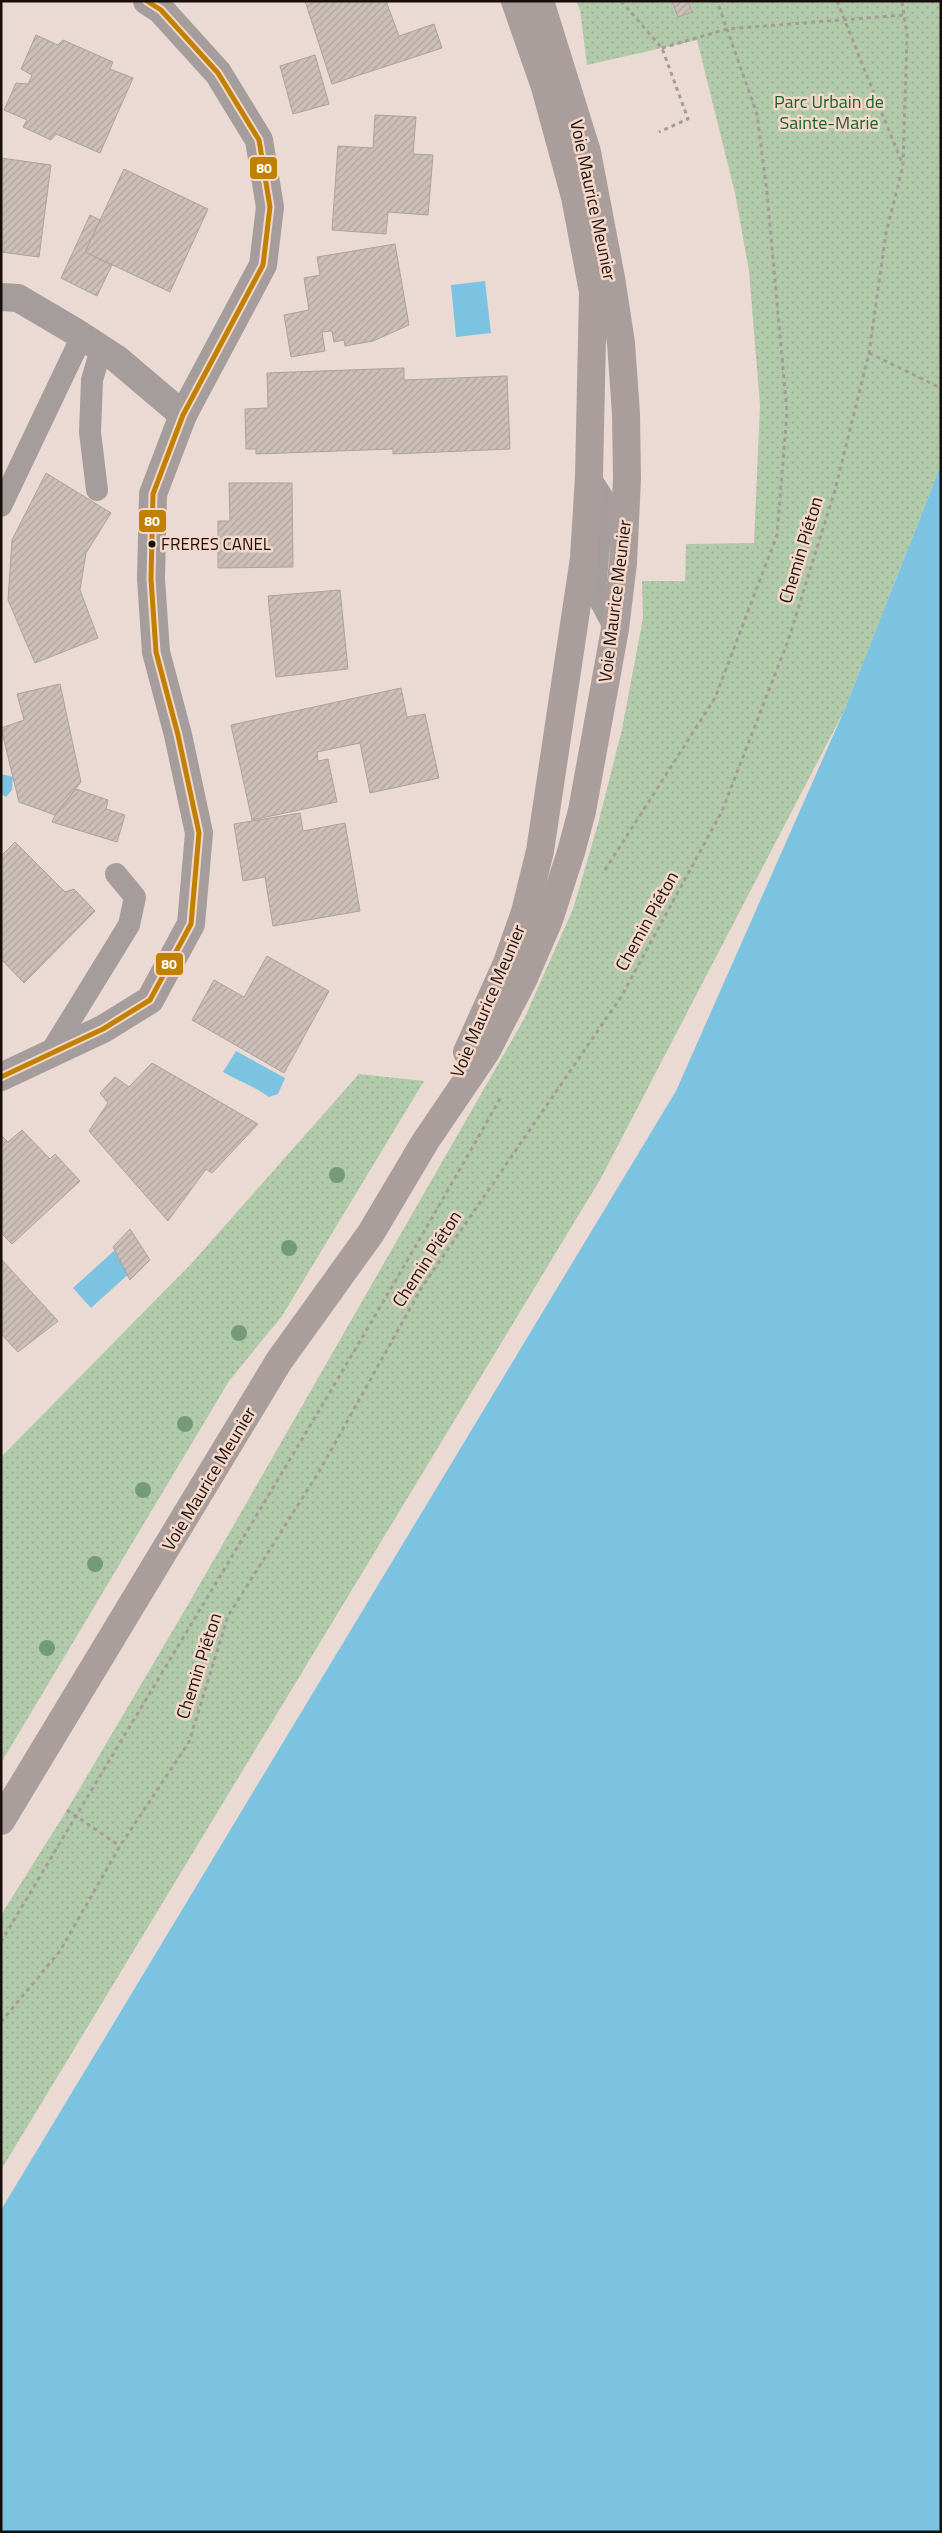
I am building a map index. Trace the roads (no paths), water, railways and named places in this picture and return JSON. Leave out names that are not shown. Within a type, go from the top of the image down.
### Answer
[{"type":"main road","name":"Voie Maurice Meunier","points":[[425,1142],[490,1002],[525,912],[540,851],[584,558],[589,476],[593,292],[570,179],[545,87],[515,1]]},
{"type":"main road","name":"Voie Maurice Meunier","points":[[1,1821],[280,1361],[371,1233],[425,1142],[499,1030],[549,920],[571,852],[582,811],[615,630],[623,562],[628,479],[621,343],[611,278],[587,152],[540,1]]},
{"type":"street","points":[[1,1077],[102,1030],[150,1000],[191,924],[199,833],[178,735],[156,652],[151,579],[153,494],[183,415],[263,265],[270,206],[259,140],[218,73],[160,10],[147,1]]},
{"type":"street","points":[[1,297],[18,298],[91,342],[183,415]]},
{"type":"lane","points":[[91,342],[90,432],[97,490]]},
{"type":"lane","points":[[1,506],[91,342]]},
{"type":"lane","points":[[589,476],[602,498],[595,591],[615,630]]},
{"type":"lane","points":[[49,1055],[129,926],[135,897],[116,874]]},
{"type":"water","points":[[485,281],[491,333],[456,337],[451,285]]},
{"type":"water","points":[[941,465],[941,2532],[1,2532],[1,2210],[676,1091],[844,711]]},
{"type":"water","points":[[1,774],[13,777],[12,790],[6,797],[1,794]]},
{"type":"water","points":[[236,1051],[285,1078],[278,1094],[269,1097],[223,1072]]},
{"type":"water","points":[[116,1249],[133,1270],[91,1308],[73,1288]]},
{"type":"place","name":"FRERES CANEL","points":[[152,544]]},
{"type":"park label","name":"Parc Urbain de Sainte-Marie","points":[[829,112]]}]
